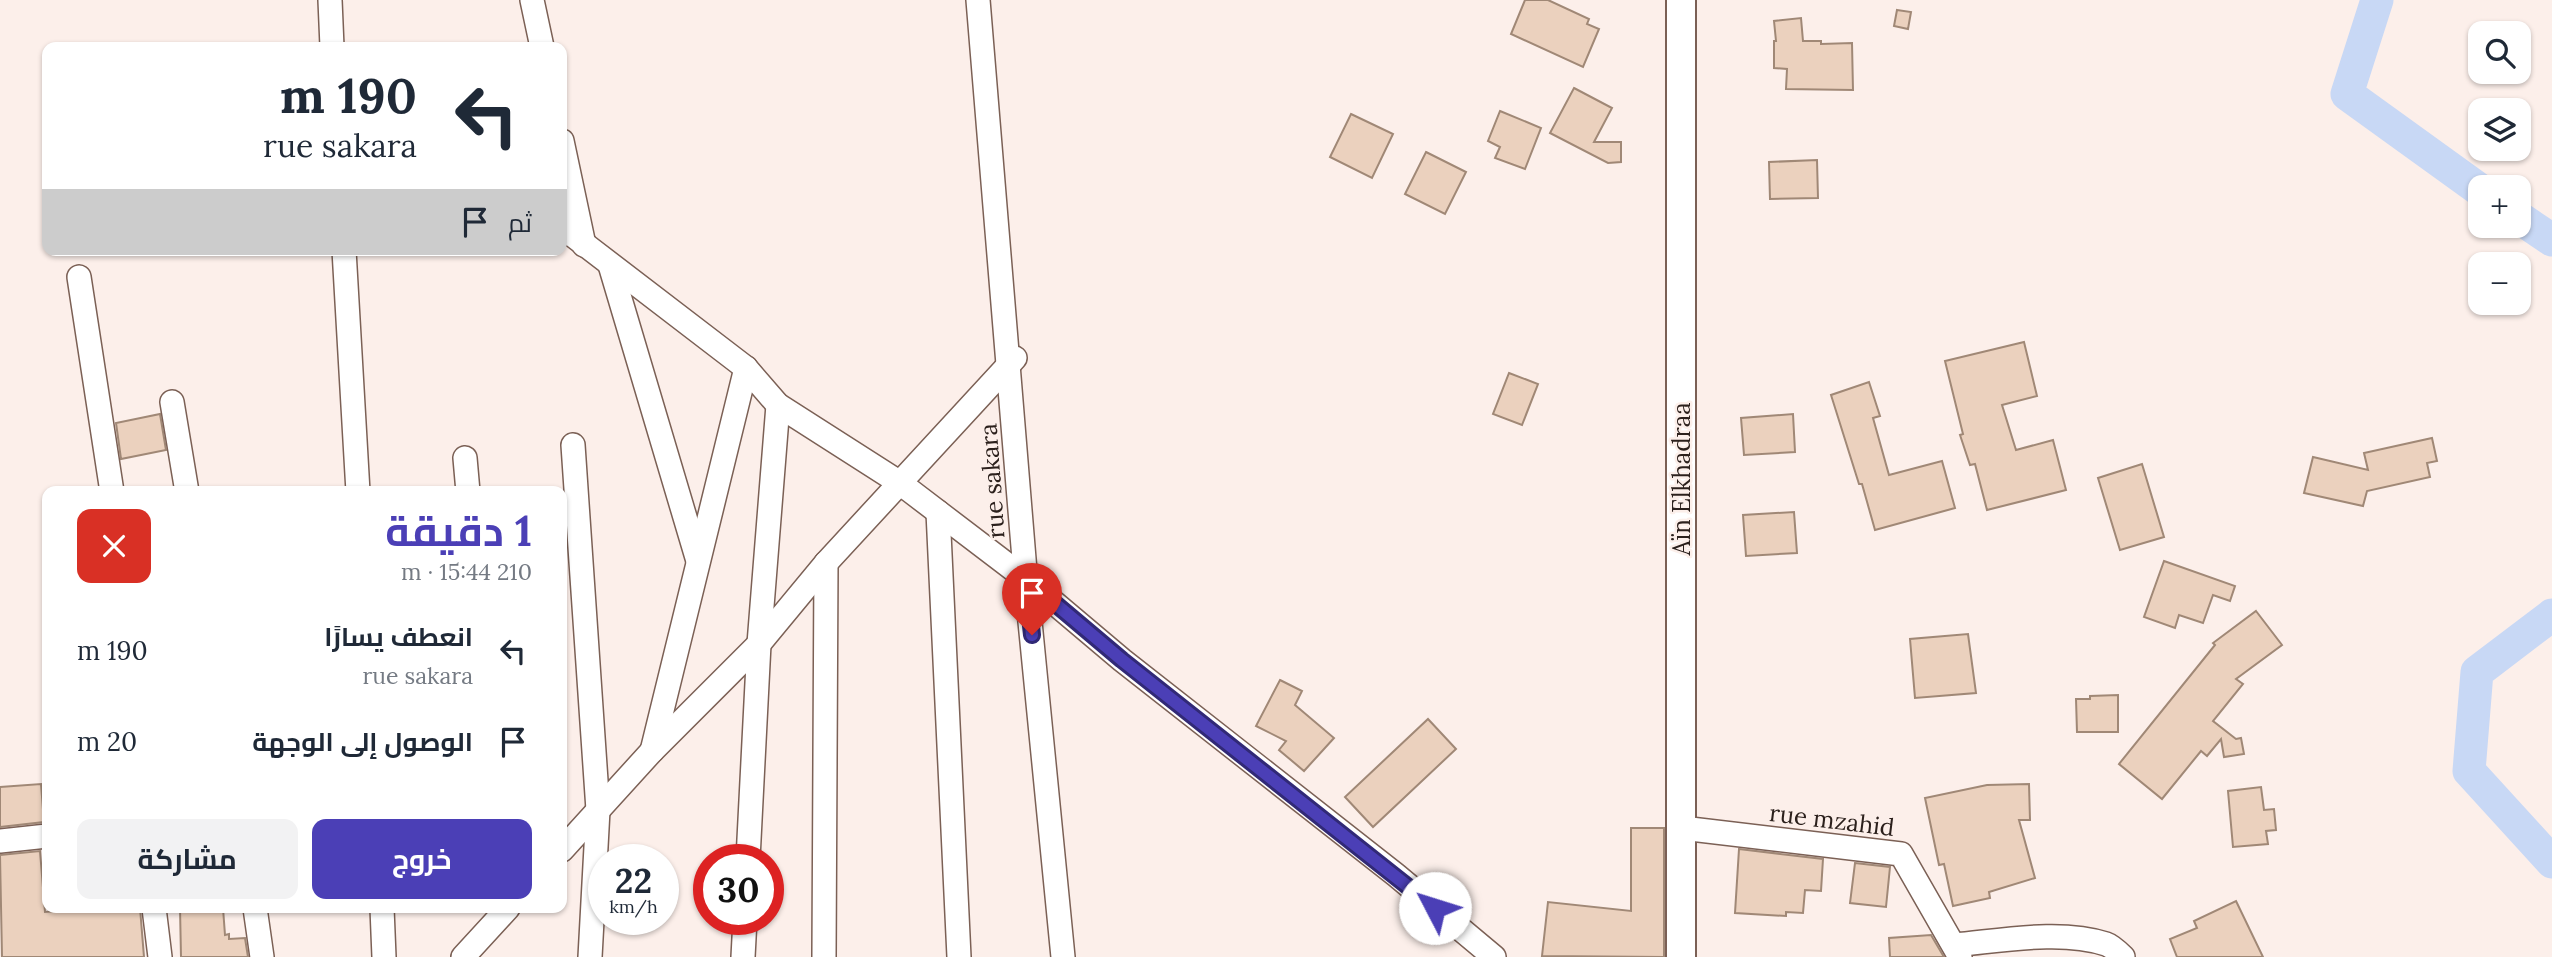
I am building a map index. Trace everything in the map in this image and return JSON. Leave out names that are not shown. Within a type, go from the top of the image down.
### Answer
[{"type":"main road","name":"Aïn Elkhadraa","points":[[1681,0],[1681,957]]},
{"type":"street","points":[[330,0],[334,42]]},
{"type":"street","points":[[531,0],[541,42]]},
{"type":"street","name":"rue sakara","points":[[978,0],[1015,358],[1026,579],[1063,957]]},
{"type":"street","points":[[567,165],[584,245]]},
{"type":"street","points":[[567,231],[746,368],[778,405],[900,483],[1026,579],[1122,660],[1396,875],[1494,957]]},
{"type":"street","points":[[344,256],[358,486]]},
{"type":"street","points":[[610,265],[699,564]]},
{"type":"street","points":[[79,277],[110,486]]},
{"type":"street","points":[[567,844],[652,751],[759,644],[826,563],[1015,358]]},
{"type":"street","points":[[652,751],[746,368]]},
{"type":"street","points":[[172,402],[186,486]]},
{"type":"street","points":[[749,844],[759,644],[778,405]]},
{"type":"street","points":[[573,445],[598,810],[590,957]]},
{"type":"street","points":[[465,458],[467,486]]},
{"type":"street","points":[[938,512],[959,957]]},
{"type":"street","points":[[824,957],[826,563]]},
{"type":"street","name":"rue mzahid","points":[[1682,828],[1901,854],[1957,951]]},
{"type":"street","points":[[0,841],[42,837]]},
{"type":"street","points":[[155,913],[160,957]]},
{"type":"street","points":[[256,913],[262,957]]},
{"type":"street","points":[[382,913],[384,957]]},
{"type":"street","points":[[463,957],[503,913]]},
{"type":"street","points":[[743,957],[744,935]]},
{"type":"street","points":[[1957,951],[2035,937],[2077,938],[2109,944],[2123,957]]},
{"type":"building","points":[[1525,0],[1548,0],[1589,19],[1587,24],[1599,29],[1583,67],[1511,34]]},
{"type":"building","points":[[1897,10],[1911,12],[1908,29],[1894,26]]},
{"type":"building","points":[[1801,18],[1803,41],[1821,41],[1821,44],[1852,43],[1853,90],[1786,89],[1787,69],[1774,68],[1774,21]]},
{"type":"building","points":[[1574,88],[1612,108],[1594,142],[1621,142],[1621,162],[1608,163],[1550,133]]},
{"type":"building","points":[[1500,111],[1541,128],[1525,169],[1495,158],[1500,147],[1488,141]]},
{"type":"building","points":[[1351,114],[1393,134],[1372,178],[1330,157]]},
{"type":"building","points":[[1426,152],[1466,172],[1445,214],[1405,194]]},
{"type":"building","points":[[1817,160],[1818,198],[1770,199],[1769,162]]},
{"type":"building","points":[[2024,342],[2037,396],[2002,405],[2016,450],[2053,440],[2066,490],[1987,510],[1975,464],[1970,465],[1960,435],[1963,434],[1945,361]]},
{"type":"building","points":[[1509,373],[1538,384],[1522,425],[1493,414]]},
{"type":"building","points":[[1869,382],[1880,416],[1873,418],[1889,475],[1942,461],[1955,508],[1875,530],[1831,395]]},
{"type":"building","points":[[160,414],[166,450],[121,459],[116,423]]},
{"type":"building","points":[[1793,414],[1795,452],[1744,455],[1741,418]]},
{"type":"building","points":[[2432,438],[2437,461],[2427,463],[2430,477],[2367,491],[2363,506],[2304,493],[2313,457],[2368,470],[2364,453]]},
{"type":"building","points":[[2142,464],[2164,537],[2120,550],[2098,478]]},
{"type":"building","points":[[1794,512],[1797,553],[1746,556],[1743,515]]},
{"type":"building","points":[[2164,561],[2235,586],[2230,601],[2213,595],[2203,623],[2179,615],[2175,628],[2144,617]]},
{"type":"building","points":[[2256,611],[2282,645],[2236,679],[2243,684],[2213,721],[2236,739],[2241,738],[2244,754],[2224,757],[2221,739],[2207,756],[2201,751],[2162,799],[2119,764],[2215,645],[2213,643]]},
{"type":"building","points":[[1968,634],[1976,693],[1915,698],[1910,639]]},
{"type":"building","points":[[1280,680],[1302,691],[1295,705],[1334,738],[1304,771],[1279,750],[1286,741],[1256,726]]},
{"type":"building","points":[[2118,695],[2118,732],[2077,732],[2076,699]]},
{"type":"building","points":[[1428,719],[1456,749],[1373,827],[1345,797]]},
{"type":"building","points":[[41,784],[42,822],[0,827],[0,787]]},
{"type":"building","points":[[2029,784],[2030,820],[2019,820],[2035,878],[1989,892],[1990,898],[1953,906],[1944,864],[1939,865],[1925,798],[1987,785]]},
{"type":"building","points":[[2261,787],[2264,810],[2274,809],[2276,830],[2266,831],[2268,844],[2233,847],[2228,791]]},
{"type":"building","points":[[1631,828],[1664,828],[1664,957],[1542,956],[1548,902],[1631,911]]},
{"type":"building","points":[[1739,849],[1823,859],[1821,891],[1805,890],[1803,913],[1786,912],[1786,916],[1735,913]]},
{"type":"building","points":[[40,851],[42,913],[140,913],[144,957],[2,957],[0,855]]},
{"type":"building","points":[[1855,863],[1890,867],[1886,907],[1850,903]]},
{"type":"building","points":[[2236,901],[2263,957],[2177,957],[2170,939],[2197,928],[2194,921]]},
{"type":"building","points":[[180,913],[223,913],[225,935],[229,934],[229,939],[245,938],[248,957],[181,957]]},
{"type":"building","points":[[1931,935],[1944,957],[1890,957],[1889,938]]},
{"type":"waterway","points":[[2377,0],[2347,94],[2468,181]]},
{"type":"waterway","points":[[2531,226],[2552,240]]},
{"type":"waterway","points":[[2552,615],[2477,672],[2469,771],[2552,862]]},
{"type":"route","points":[[1032,635],[1026,579],[1122,660],[1435,908]]}]
